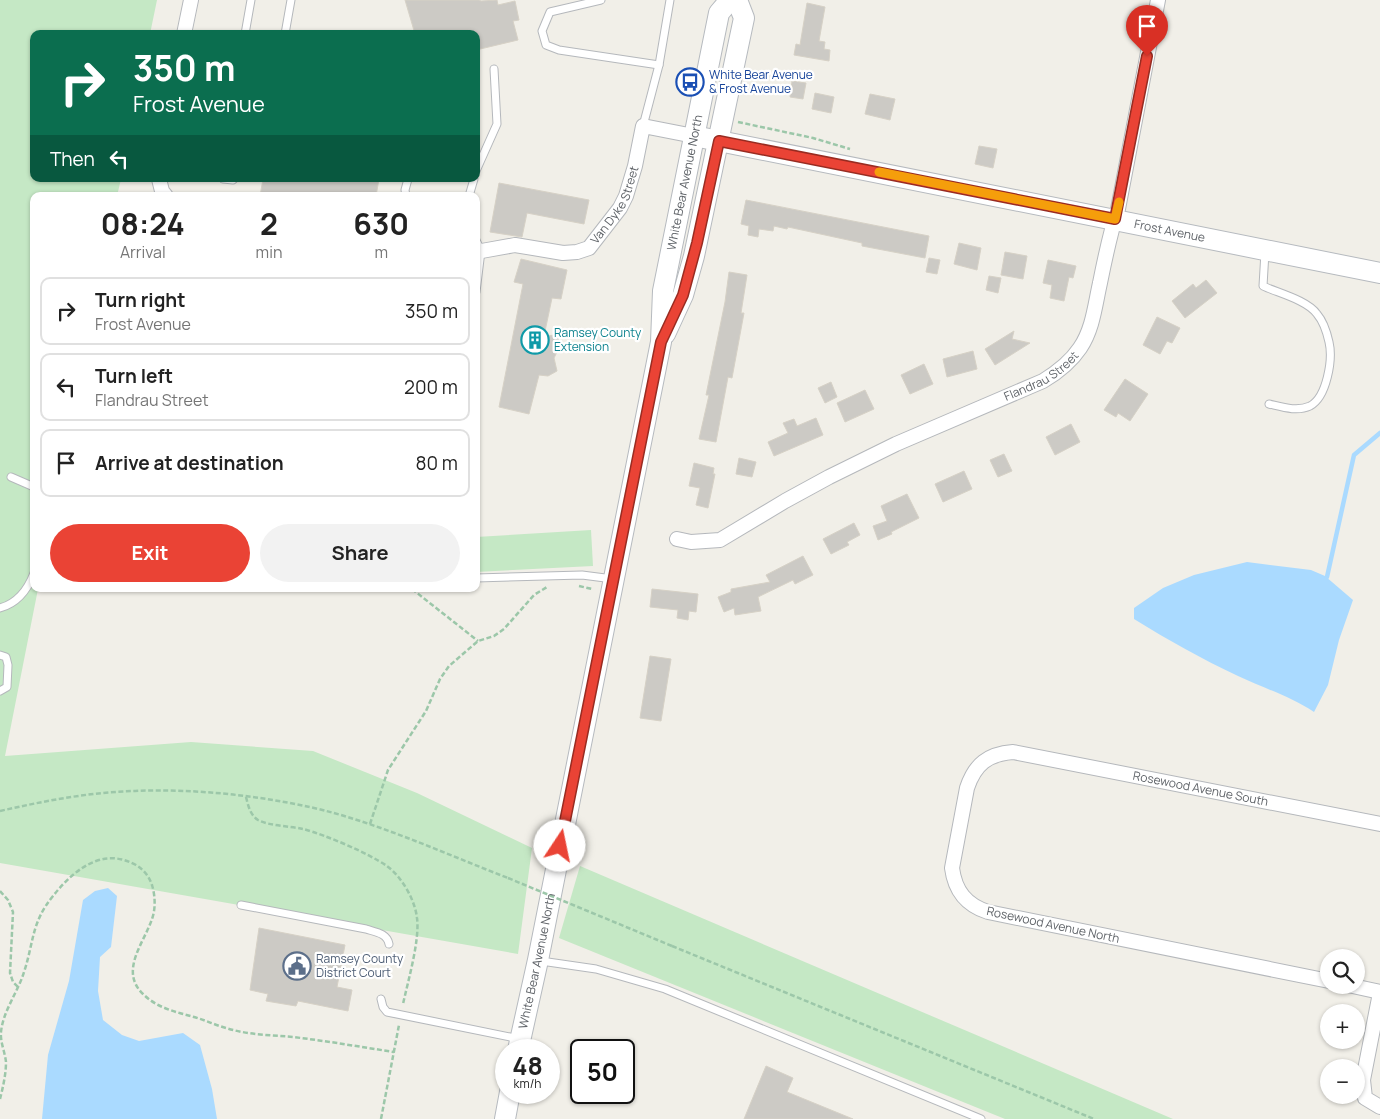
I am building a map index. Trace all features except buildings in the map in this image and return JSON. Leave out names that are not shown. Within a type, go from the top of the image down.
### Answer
[{"type":"main road","name":"White Bear Avenue North","points":[[520,1039],[538,960],[661,342],[663,291],[718,13],[730,0]]},
{"type":"main road","name":"White Bear Avenue North","points":[[661,342],[683,295],[698,238],[744,18],[737,0]]},
{"type":"main road","name":"Frost Avenue","points":[[694,136],[1380,273]]},
{"type":"main road","points":[[505,1119],[508,1104]]},
{"type":"street","points":[[185,30],[191,0]]},
{"type":"street","name":"Flandrau Street","points":[[677,539],[691,542],[720,540],[829,477],[896,444],[1038,384],[1057,373],[1070,361],[1081,347],[1088,332],[1115,219],[1158,0]]},
{"type":"street","points":[[643,126],[694,136]]},
{"type":"street","name":"Van Dyke Street","points":[[480,248],[515,245],[563,253],[577,252],[589,248],[620,208],[626,196],[643,126]]},
{"type":"street","name":"Rosewood Avenue South","points":[[1020,752],[1380,824]]},
{"type":"street","name":"Rosewood Avenue North","points":[[1020,752],[1001,753],[989,757],[978,766],[971,776],[952,868],[956,886],[966,901],[988,912],[1320,979]]},
{"type":"street","points":[[1365,989],[1380,992],[1363,1080],[1365,1098],[1380,1107]]},
{"type":"lane","points":[[245,30],[251,0]]},
{"type":"lane","points":[[286,30],[291,0]]},
{"type":"lane","points":[[601,0],[550,12],[542,31],[546,45],[559,50],[659,65]]},
{"type":"lane","points":[[643,126],[659,65],[670,0]]},
{"type":"lane","points":[[480,162],[497,124],[494,69]]},
{"type":"lane","points":[[1265,250],[1263,286],[1306,304],[1317,313],[1330,343],[1330,364],[1320,397],[1312,405],[1299,409],[1269,404]]},
{"type":"lane","points":[[11,477],[30,485]]},
{"type":"lane","points":[[480,578],[582,575],[614,579]]},
{"type":"lane","points":[[0,608],[18,598],[30,583]]},
{"type":"lane","points":[[0,655],[6,657],[8,672],[6,687],[0,691]]},
{"type":"lane","points":[[241,905],[366,929],[383,935],[387,938],[389,944]]},
{"type":"lane","points":[[538,960],[596,969],[665,989],[981,1119]]},
{"type":"lane","points":[[381,999],[382,1007],[387,1012],[498,1039]]},
{"type":"path","points":[[573,585],[592,589]]},
{"type":"path","points":[[370,824],[388,770],[426,711],[440,679],[449,666],[478,641],[494,636],[504,629],[534,595],[549,586]]},
{"type":"path","points":[[417,592],[478,641]]},
{"type":"path","points":[[0,811],[87,795],[135,790],[184,791],[246,797],[286,802],[333,813],[370,824],[508,878],[1094,1119]]},
{"type":"path","points":[[0,1099],[4,1085],[6,1062],[1,1033],[4,1020],[24,972],[37,920],[42,909],[59,888],[76,872],[105,858],[119,859],[142,869],[150,878],[154,890],[155,906],[152,918],[137,950],[132,972],[136,986],[144,995],[170,1010],[227,1029],[394,1052]]},
{"type":"path","points":[[0,891],[8,900],[13,912],[10,973],[13,982],[18,987]]},
{"type":"green space","points":[[0,0],[157,0],[151,30],[30,30],[30,182],[120,182],[118,192],[30,192],[30,592],[37,592],[5,756],[191,742],[313,751],[417,793],[532,848],[518,954],[0,863]]},
{"type":"green space","points":[[591,530],[593,566],[480,572],[480,537]]},
{"type":"green space","points":[[580,866],[1173,1119],[1005,1119],[559,938]]},
{"type":"water","points":[[1247,562],[1311,570],[1325,576],[1353,600],[1339,640],[1328,685],[1314,712],[1305,706],[1211,663],[1134,619],[1134,608],[1163,588],[1194,575]]},
{"type":"water","points":[[108,888],[117,896],[111,947],[100,957],[98,991],[103,1020],[122,1035],[139,1041],[183,1033],[200,1045],[212,1089],[217,1119],[42,1119],[48,1055],[69,981],[83,900],[95,891]]},
{"type":"waterway","points":[[1327,577],[1354,455],[1380,433]]},
{"type":"slow traffic","points":[[879,172],[1115,219],[1119,202]]},
{"type":"place","name":"White Bear Avenue & Frost Avenue","points":[[690,82]]},
{"type":"place","name":"Ramsey County Extension","points":[[535,340]]},
{"type":"place","name":"Ramsey County District Court","points":[[297,966]]},
{"type":"route","points":[[560,846],[661,342],[683,295],[697,243],[719,141],[1115,219],[1147,56]]}]
